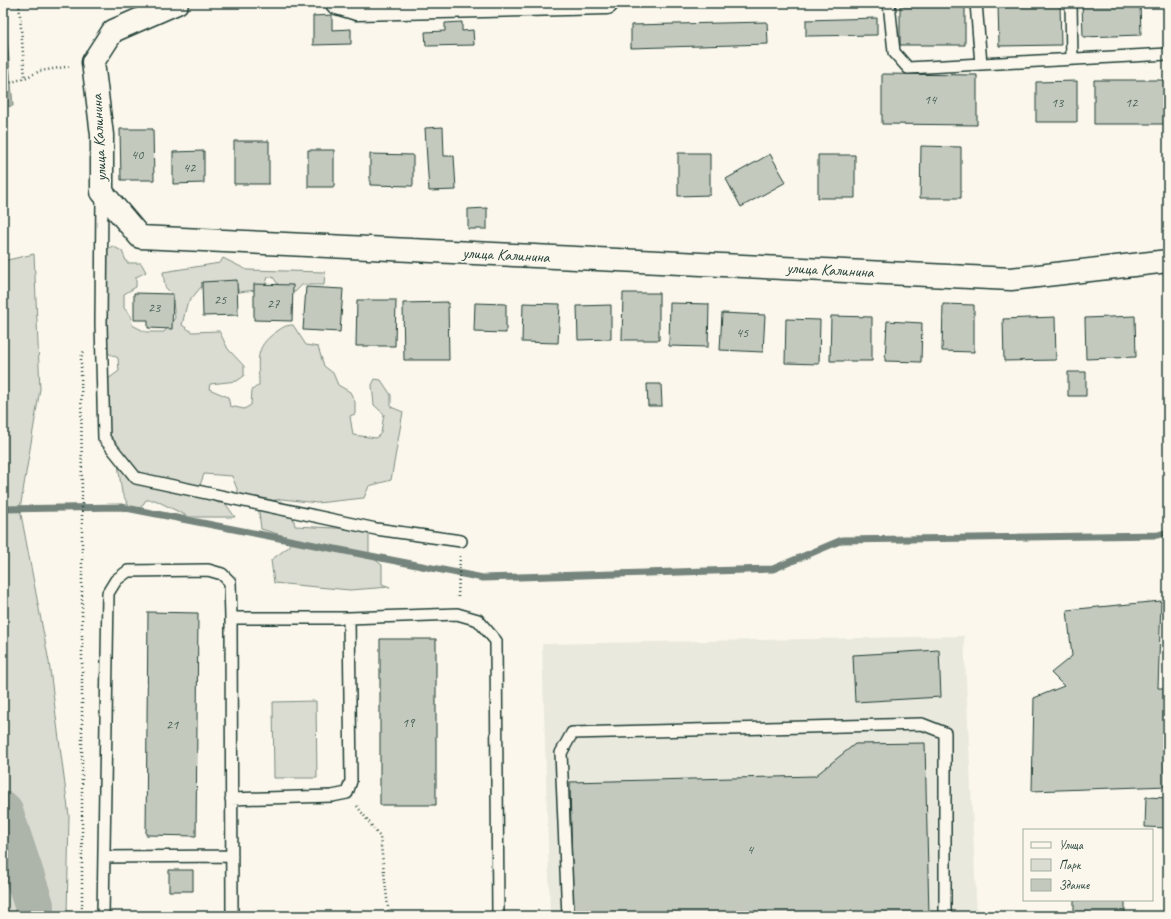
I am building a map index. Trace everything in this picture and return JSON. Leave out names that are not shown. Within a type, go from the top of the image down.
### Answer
[{"type":"street","points":[[93,62],[113,31],[177,3]]},
{"type":"street","points":[[337,3],[357,9],[607,3]]},
{"type":"street","name":"улица Калинина","points":[[93,62],[102,135],[102,192],[140,237],[1011,279],[1168,261]]},
{"type":"lane","points":[[888,3],[894,52],[908,68],[1168,54]]},
{"type":"lane","points":[[976,3],[981,64]]},
{"type":"lane","points":[[1070,3],[1072,59]]},
{"type":"lane","points":[[102,192],[101,324],[104,438],[136,478],[376,529],[461,541]]},
{"type":"lane","points":[[103,916],[108,593],[116,580],[128,571],[208,570],[222,574],[230,582],[232,916]]},
{"type":"lane","points":[[231,618],[349,618],[457,614],[478,620],[496,641],[498,916]]},
{"type":"lane","points":[[231,799],[332,796],[347,793],[351,781],[349,618]]},
{"type":"lane","points":[[568,916],[561,753],[572,734],[922,724],[945,733],[945,916]]},
{"type":"lane","points":[[104,857],[232,856]]},
{"type":"path","points":[[19,3],[26,78]]},
{"type":"path","points":[[3,85],[26,78],[40,71],[93,62]]},
{"type":"path","points":[[82,916],[81,357],[101,324]]},
{"type":"path","points":[[457,614],[461,541]]},
{"type":"path","points":[[347,793],[380,837],[389,916]]},
{"type":"shaded area","points":[[3,3],[13,106],[3,107]]},
{"type":"shaded area","points":[[964,636],[977,916],[550,916],[542,644]]},
{"type":"green space","points":[[112,246],[122,251],[127,263],[141,263],[146,272],[136,277],[136,287],[124,294],[124,308],[131,316],[132,325],[146,332],[164,332],[175,318],[172,294],[165,287],[163,272],[220,263],[223,258],[247,270],[325,272],[324,285],[302,285],[295,292],[283,292],[273,277],[268,277],[264,289],[239,292],[235,282],[213,282],[201,287],[187,304],[182,325],[192,332],[219,331],[228,349],[244,366],[244,376],[237,381],[210,384],[209,389],[228,397],[230,406],[244,409],[251,405],[252,390],[259,385],[258,362],[261,349],[269,338],[276,332],[282,328],[293,325],[306,345],[318,347],[324,366],[333,373],[338,385],[350,392],[355,402],[355,414],[350,416],[353,435],[376,438],[381,433],[384,414],[374,405],[372,385],[375,379],[381,380],[391,395],[391,407],[403,412],[391,480],[369,486],[364,498],[317,503],[282,499],[270,501],[269,507],[293,517],[295,526],[355,529],[369,524],[369,555],[382,565],[382,584],[390,587],[350,590],[274,583],[271,560],[290,546],[288,537],[261,529],[259,512],[247,495],[239,494],[232,476],[204,474],[199,488],[218,503],[225,503],[235,517],[189,517],[155,500],[146,500],[139,510],[131,510],[122,493],[115,443],[105,438],[100,385],[119,371],[118,358],[106,352],[103,253]]},
{"type":"green space","points":[[34,254],[40,389],[20,509],[49,662],[69,816],[67,916],[3,916],[3,261]]},
{"type":"green space","points":[[316,701],[317,778],[274,778],[273,702]]},
{"type":"building","points":[[1060,3],[1061,45],[999,46],[998,4]]},
{"type":"building","points":[[1082,3],[1140,3],[1141,35],[1083,37]]},
{"type":"building","points":[[900,6],[965,6],[965,45],[900,45]]},
{"type":"building","points":[[332,15],[332,30],[351,29],[351,44],[313,45],[313,16]]},
{"type":"building","points":[[877,18],[877,35],[806,36],[806,20]]},
{"type":"building","points":[[462,22],[462,31],[473,30],[474,45],[426,46],[425,32],[445,31],[445,23]]},
{"type":"building","points":[[767,22],[768,44],[631,48],[631,25]]},
{"type":"building","points":[[882,74],[977,75],[977,125],[882,124]]},
{"type":"building","points":[[1094,80],[1168,80],[1168,124],[1094,124]]},
{"type":"building","points":[[1077,81],[1077,122],[1036,122],[1036,82]]},
{"type":"building","points":[[443,127],[444,156],[454,156],[456,190],[429,191],[425,128]]},
{"type":"building","points":[[120,129],[153,129],[154,180],[121,180]]},
{"type":"building","points":[[234,141],[269,141],[269,184],[234,184]]},
{"type":"building","points":[[921,146],[961,147],[961,198],[920,198]]},
{"type":"building","points":[[308,150],[334,150],[334,187],[308,187]]},
{"type":"building","points":[[204,151],[204,183],[173,184],[173,152]]},
{"type":"building","points":[[678,153],[710,153],[710,195],[678,196]]},
{"type":"building","points":[[370,154],[413,155],[413,186],[370,185]]},
{"type":"building","points":[[770,154],[786,182],[741,207],[726,179]]},
{"type":"building","points":[[818,155],[855,155],[855,198],[818,198]]},
{"type":"building","points":[[487,208],[487,229],[468,229],[468,209]]},
{"type":"building","points":[[237,280],[238,315],[203,316],[202,282]]},
{"type":"building","points":[[254,284],[293,285],[292,321],[254,320]]},
{"type":"building","points":[[306,287],[343,289],[340,332],[303,330]]},
{"type":"building","points":[[134,293],[173,294],[172,329],[148,328],[148,320],[134,320]]},
{"type":"building","points":[[623,293],[659,293],[659,340],[622,340]]},
{"type":"building","points":[[357,300],[396,300],[395,346],[356,346]]},
{"type":"building","points":[[448,302],[449,360],[404,360],[403,303]]},
{"type":"building","points":[[475,303],[506,304],[506,333],[474,332]]},
{"type":"building","points":[[523,303],[560,304],[558,343],[522,342]]},
{"type":"building","points":[[670,303],[709,304],[708,347],[669,346]]},
{"type":"building","points":[[943,304],[974,305],[974,352],[942,351]]},
{"type":"building","points":[[611,305],[611,339],[578,340],[577,306]]},
{"type":"building","points":[[722,313],[765,315],[763,352],[720,350]]},
{"type":"building","points":[[831,316],[872,317],[872,361],[830,361]]},
{"type":"building","points":[[1135,316],[1136,357],[1086,359],[1085,318]]},
{"type":"building","points":[[1055,317],[1056,360],[1004,361],[1003,319]]},
{"type":"building","points":[[786,319],[820,320],[819,364],[785,363]]},
{"type":"building","points":[[887,321],[922,323],[921,362],[885,361]]},
{"type":"building","points":[[1068,372],[1086,372],[1086,396],[1068,396]]},
{"type":"building","points":[[647,384],[661,384],[662,406],[648,406]]},
{"type":"building","points":[[1161,601],[1158,688],[1168,688],[1168,786],[1032,791],[1034,698],[1064,686],[1051,673],[1072,656],[1067,610]]},
{"type":"building","points":[[148,612],[198,613],[196,836],[146,835]]},
{"type":"building","points":[[380,639],[436,639],[436,805],[380,805]]},
{"type":"building","points":[[939,650],[941,697],[855,702],[853,655]]},
{"type":"building","points":[[925,743],[929,916],[573,916],[570,782],[815,776],[855,744]]},
{"type":"building","points":[[1146,797],[1168,798],[1168,828],[1145,827]]},
{"type":"building","points":[[169,870],[193,870],[193,891],[169,891]]},
{"type":"building","points":[[1074,901],[1125,901],[1125,916],[1074,916]]},
{"type":"waterway","points":[[3,509],[121,507],[483,578],[773,569],[842,540],[1158,535],[1168,532]]},
{"type":"waterway","points":[[3,811],[34,905],[34,916]]}]
